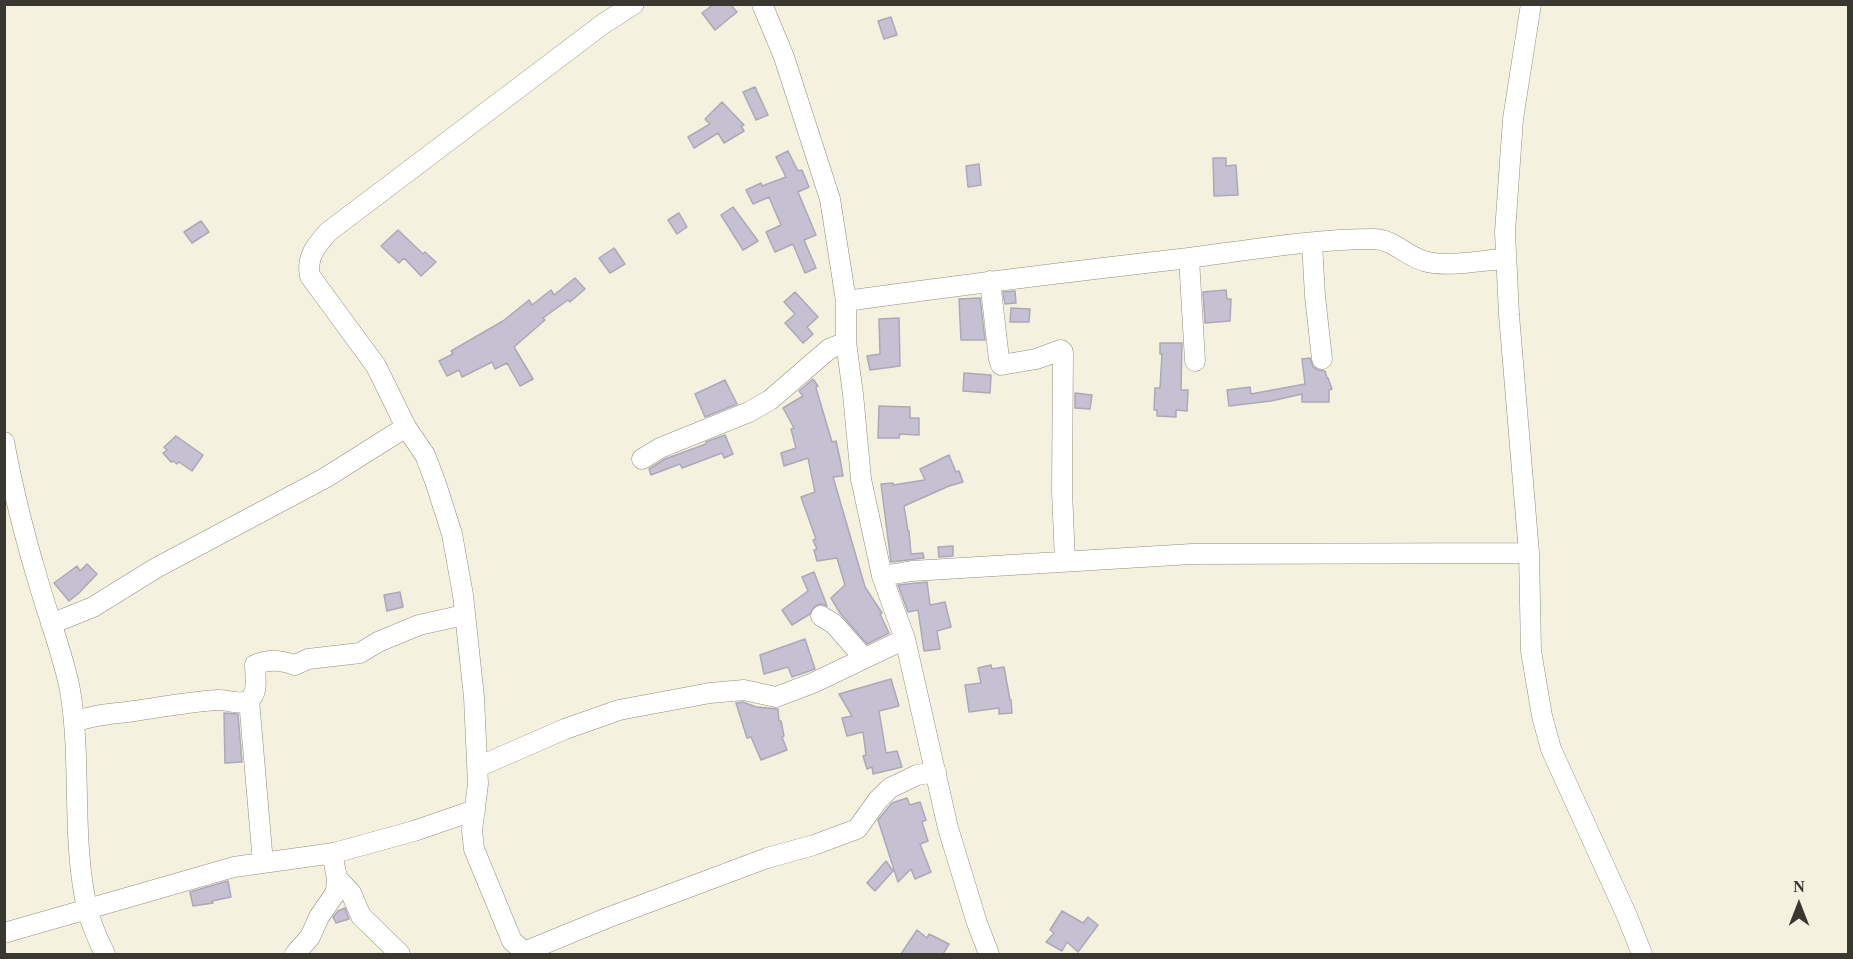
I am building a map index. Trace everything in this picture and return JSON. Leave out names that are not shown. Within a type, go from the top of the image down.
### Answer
[{"type":"street","points":[[634,4],[603,24],[328,232],[314,249],[308,264],[310,276],[376,366],[406,427],[425,455],[452,534],[463,595],[474,697],[478,767],[472,830],[474,849],[512,941],[526,953],[767,858],[814,845],[857,829],[878,800],[890,788],[917,776],[936,772]]},
{"type":"street","points":[[762,4],[788,68],[830,200],[846,301],[846,342],[861,479],[882,576],[905,639],[948,828],[977,923],[989,954]]},
{"type":"street","points":[[1531,4],[1513,119],[1505,232],[1505,259],[1529,553],[1531,651],[1542,716],[1551,749],[1628,916],[1642,954]]},
{"type":"street","points":[[846,301],[990,281],[1312,243],[1377,239],[1392,242],[1408,254],[1425,262],[1448,263],[1505,259]]},
{"type":"street","points":[[1312,243],[1322,358]]},
{"type":"street","points":[[1189,258],[1195,361]]},
{"type":"street","points":[[990,281],[1001,365],[1036,359],[1061,350],[1063,352],[1062,492],[1065,561]]},
{"type":"street","points":[[642,459],[660,448],[749,412],[770,400],[830,349],[846,342]]},
{"type":"street","points":[[51,624],[93,607],[156,568],[325,478],[406,427]]},
{"type":"street","points":[[4,442],[8,482],[69,686],[75,722],[78,827],[87,909],[105,954]]},
{"type":"street","points":[[882,576],[912,571],[1192,554],[1529,553]]},
{"type":"street","points":[[75,722],[87,717],[162,706],[220,699],[241,702],[249,700],[256,691],[255,665],[265,660],[282,660],[295,665],[308,659],[360,653],[378,642],[418,625],[464,615]]},
{"type":"street","points":[[821,616],[834,624],[864,658]]},
{"type":"street","points":[[478,767],[565,729],[619,710],[710,693],[744,690],[776,697],[813,683],[905,639]]},
{"type":"street","points":[[249,700],[263,863]]},
{"type":"street","points":[[4,933],[234,867],[332,853],[414,831],[475,810]]},
{"type":"street","points":[[294,954],[310,937],[319,917],[336,892],[338,878],[332,853]]},
{"type":"street","points":[[338,878],[351,893],[361,916],[400,954]]},
{"type":"building","points":[[714,4],[730,4],[737,12],[715,30],[702,13]]},
{"type":"building","points":[[891,17],[897,35],[884,39],[878,21]]},
{"type":"building","points":[[755,87],[768,115],[756,120],[743,92]]},
{"type":"building","points":[[722,102],[744,125],[741,126],[744,131],[724,143],[718,133],[694,148],[688,137],[710,124],[705,119]]},
{"type":"building","points":[[788,151],[798,171],[802,170],[809,187],[798,192],[816,235],[804,240],[816,268],[805,273],[793,244],[775,252],[766,232],[781,225],[769,197],[753,204],[746,190],[761,183],[762,186],[786,177],[776,157]]},
{"type":"building","points":[[1213,158],[1226,158],[1226,166],[1236,165],[1238,195],[1214,196]]},
{"type":"building","points":[[979,164],[981,185],[968,187],[966,166]]},
{"type":"building","points":[[733,207],[758,241],[743,250],[721,215]]},
{"type":"building","points":[[679,213],[687,227],[677,234],[668,220]]},
{"type":"building","points":[[201,221],[209,232],[192,243],[184,232]]},
{"type":"building","points":[[398,230],[423,254],[425,252],[436,262],[421,276],[404,258],[399,263],[381,246]]},
{"type":"building","points":[[614,248],[625,264],[610,273],[599,258]]},
{"type":"building","points":[[575,278],[585,289],[570,302],[568,300],[543,318],[545,320],[514,347],[533,379],[520,386],[507,363],[495,369],[492,362],[462,377],[459,370],[447,376],[439,361],[453,354],[451,351],[503,321],[529,300],[532,305],[551,290],[554,295]]},
{"type":"building","points":[[1226,290],[1227,299],[1231,299],[1230,321],[1205,323],[1203,292]]},
{"type":"building","points":[[1015,291],[1016,303],[1005,304],[1003,292]]},
{"type":"building","points":[[795,292],[818,317],[807,327],[813,334],[803,343],[785,323],[795,314],[784,302]]},
{"type":"building","points":[[980,298],[985,340],[961,340],[959,299]]},
{"type":"building","points":[[1011,308],[1030,309],[1029,322],[1010,322]]},
{"type":"building","points":[[899,318],[900,366],[870,370],[867,356],[880,354],[879,319]]},
{"type":"building","points":[[1160,343],[1182,343],[1181,390],[1188,390],[1187,411],[1176,410],[1176,417],[1157,416],[1157,410],[1154,410],[1155,388],[1160,388],[1162,354],[1160,354]]},
{"type":"building","points":[[1310,358],[1313,367],[1325,371],[1332,389],[1329,390],[1329,402],[1302,402],[1302,394],[1271,401],[1229,406],[1227,390],[1250,387],[1251,394],[1305,384],[1302,359]]},
{"type":"building","points":[[964,373],[991,375],[990,393],[963,391]]},
{"type":"building","points":[[813,379],[818,386],[816,388],[832,442],[836,441],[843,476],[833,477],[865,587],[882,613],[880,614],[889,633],[867,644],[840,613],[831,598],[845,585],[837,558],[817,561],[814,550],[817,549],[813,540],[816,539],[801,497],[815,492],[808,458],[784,466],[781,453],[796,448],[791,429],[794,428],[783,408],[803,396],[799,391]]},
{"type":"building","points":[[725,380],[737,404],[705,417],[695,394]]},
{"type":"building","points":[[1075,393],[1092,395],[1090,409],[1075,408]]},
{"type":"building","points":[[879,406],[910,407],[910,418],[919,418],[919,435],[900,434],[899,438],[878,438]]},
{"type":"building","points":[[725,435],[733,454],[724,458],[722,453],[682,468],[680,464],[651,475],[649,469],[665,459]]},
{"type":"building","points":[[176,436],[203,455],[192,471],[179,462],[177,464],[171,462],[163,453],[167,450],[164,447]]},
{"type":"building","points":[[949,455],[963,482],[904,506],[911,554],[923,553],[924,558],[891,562],[881,484],[893,483],[893,485],[925,480],[920,469]]},
{"type":"building","points":[[953,546],[953,556],[939,557],[938,547]]},
{"type":"building","points":[[87,564],[97,574],[69,601],[54,583],[77,566],[80,571]]},
{"type":"building","points":[[814,572],[827,606],[821,604],[815,606],[810,614],[792,625],[782,610],[808,591],[802,577]]},
{"type":"building","points":[[927,582],[930,605],[945,602],[951,627],[937,631],[940,649],[924,651],[918,610],[908,612],[898,585]]},
{"type":"building","points":[[400,592],[403,607],[387,611],[384,595]]},
{"type":"building","points":[[805,639],[815,669],[792,677],[788,667],[764,674],[760,655]]},
{"type":"building","points":[[991,665],[992,669],[1004,667],[1012,713],[999,714],[999,708],[969,712],[965,685],[981,683],[978,668]]},
{"type":"building","points":[[891,679],[899,706],[879,711],[886,753],[897,751],[902,767],[873,774],[872,767],[867,769],[863,756],[866,755],[863,732],[847,736],[842,718],[852,716],[839,694]]},
{"type":"building","points":[[743,702],[756,707],[778,709],[784,736],[782,737],[787,750],[761,760],[751,737],[747,738],[736,703]]},
{"type":"building","points":[[224,713],[238,714],[242,762],[225,763]]},
{"type":"building","points":[[907,798],[910,805],[920,802],[926,820],[922,822],[928,841],[920,844],[931,872],[915,879],[911,869],[898,882],[878,820],[892,803]]},
{"type":"building","points":[[886,861],[893,871],[875,891],[867,883]]},
{"type":"building","points":[[228,881],[231,897],[193,906],[190,892]]},
{"type":"building","points":[[345,908],[349,919],[336,923],[333,917]]},
{"type":"building","points":[[1062,911],[1083,923],[1088,917],[1098,925],[1078,952],[1067,942],[1062,951],[1046,942],[1054,933],[1050,930]]},
{"type":"building","points":[[917,930],[927,938],[929,934],[949,944],[943,954],[901,954]]}]
